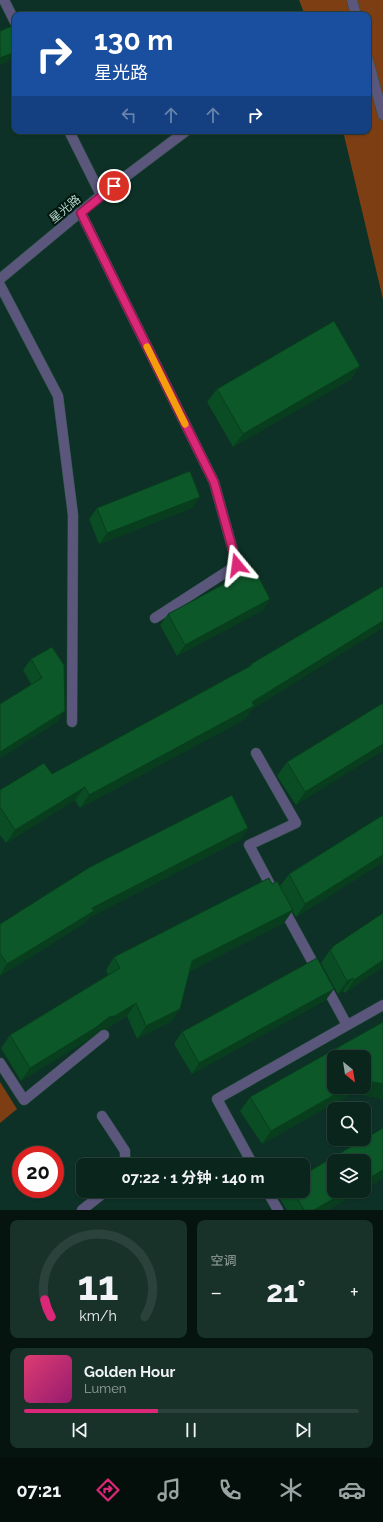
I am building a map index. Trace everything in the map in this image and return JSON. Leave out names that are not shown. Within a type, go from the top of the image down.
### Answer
[{"type":"lane","points":[[4,0],[12,16]]},
{"type":"lane","points":[[352,0],[355,12]]},
{"type":"lane","points":[[371,71],[383,115]]},
{"type":"lane","points":[[70,134],[101,195]]},
{"type":"lane","name":"星光路","points":[[0,279],[101,195],[182,134]]},
{"type":"lane","points":[[81,213],[214,482],[237,565],[155,618]]},
{"type":"lane","points":[[0,285],[58,396],[73,515],[72,722]]},
{"type":"lane","points":[[256,753],[296,823],[249,845],[347,1025]]},
{"type":"lane","points":[[249,1158],[217,1099],[383,1005]]},
{"type":"lane","points":[[0,1063],[24,1100],[104,1035]]},
{"type":"lane","points":[[102,1116],[125,1151],[125,1158]]},
{"type":"lane","points":[[82,1210],[97,1198]]},
{"type":"lane","points":[[271,1198],[278,1210]]},
{"type":"shaded area","points":[[299,0],[383,0],[383,299],[344,134],[371,134],[371,12],[304,12]]},
{"type":"shaded area","points":[[0,1082],[17,1109],[0,1123]]},
{"type":"building","points":[[12,26],[12,53],[0,58],[0,31]]},
{"type":"building","points":[[334,321],[360,366],[243,434],[217,389]]},
{"type":"building","points":[[190,471],[200,497],[107,533],[97,508]]},
{"type":"building","points":[[254,568],[270,599],[185,645],[168,614]]},
{"type":"building","points":[[383,586],[383,621],[252,702],[254,706],[89,795],[85,787],[15,830],[0,807],[0,790],[44,763],[52,774],[252,665],[251,664]]},
{"type":"building","points":[[52,647],[64,665],[65,711],[0,752],[0,704],[42,678],[31,659]]},
{"type":"building","points":[[383,703],[383,744],[305,792],[287,762]]},
{"type":"building","points":[[232,795],[248,828],[92,908],[94,911],[7,964],[0,953],[0,924],[90,867]]},
{"type":"building","points":[[383,815],[383,855],[305,904],[289,874]]},
{"type":"building","points":[[269,878],[272,884],[277,881],[293,910],[192,961],[180,1009],[146,1026],[136,1003],[115,1016],[109,1017],[95,1028],[30,1068],[10,1035],[120,968],[114,957]]},
{"type":"building","points":[[383,913],[383,960],[354,980],[353,978],[347,981],[330,950],[333,948],[332,947]]},
{"type":"building","points":[[317,958],[334,989],[199,1063],[182,1032]]},
{"type":"building","points":[[383,1022],[383,1084],[371,1081],[371,1050],[333,1050]]},
{"type":"building","points":[[327,1054],[327,1094],[336,1094],[271,1131],[250,1097]]},
{"type":"building","points":[[383,1128],[383,1170],[371,1177],[371,1154],[339,1154],[352,1146],[371,1146],[371,1135]]},
{"type":"building","points":[[327,1161],[327,1198],[335,1198],[314,1210],[304,1210],[297,1198],[310,1198],[310,1171]]},
{"type":"slow traffic","points":[[147,347],[185,424]]},
{"type":"route","points":[[114,186],[101,195],[81,213],[214,482],[237,565]]}]
